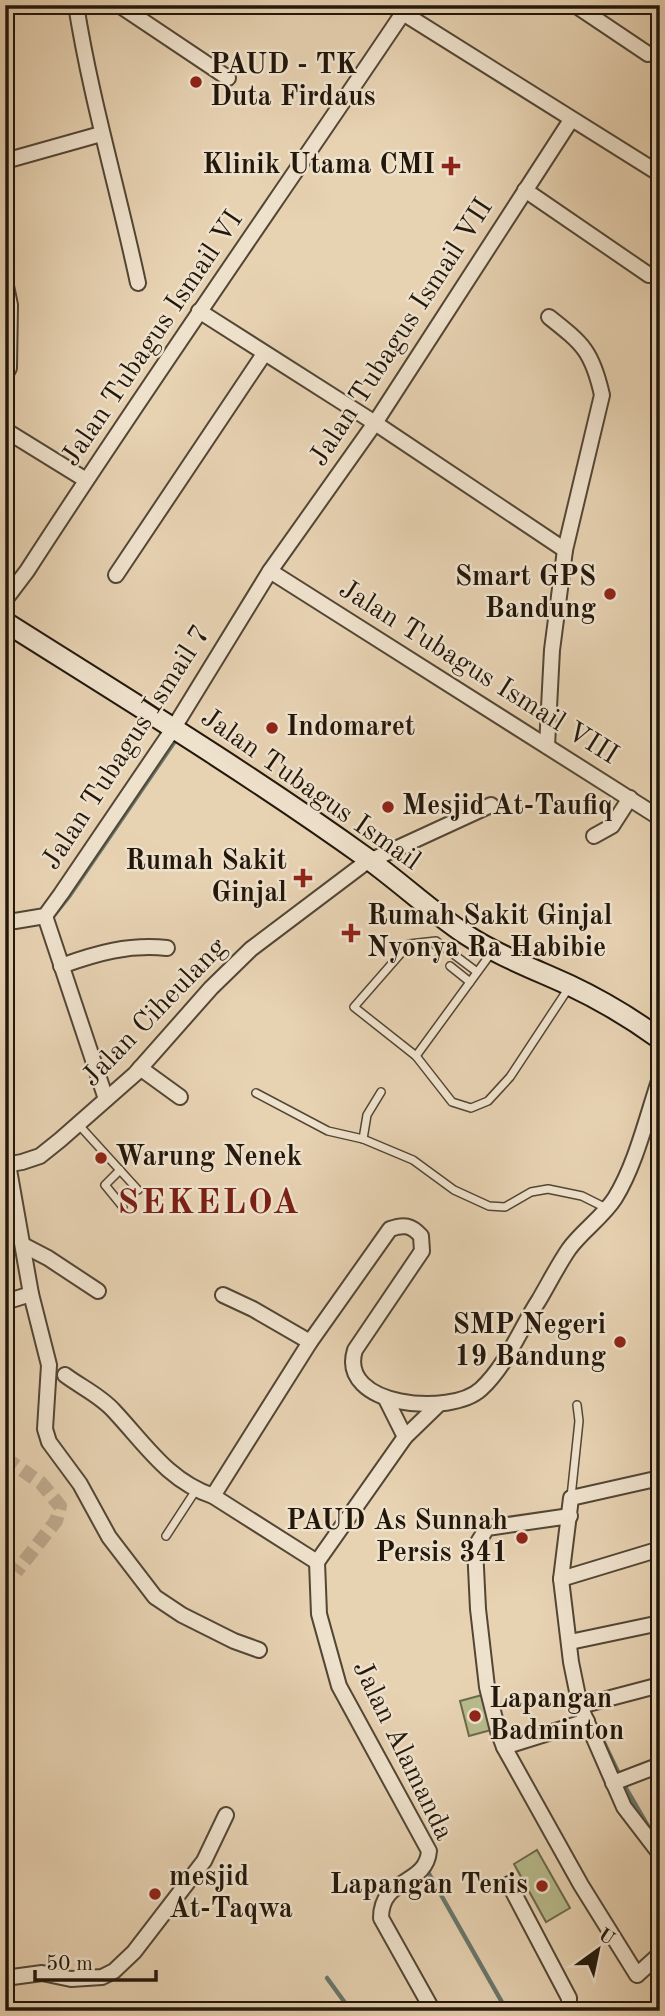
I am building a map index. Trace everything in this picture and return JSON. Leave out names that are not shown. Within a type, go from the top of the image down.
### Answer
[{"type":"main road","name":"Jalan Tubagus Ismail","points":[[5,622],[173,729],[370,861],[465,934],[522,965],[570,985],[620,1011],[660,1039]]},
{"type":"street","points":[[76,5],[85,63],[138,283]]},
{"type":"street","points":[[119,5],[228,78]]},
{"type":"street","points":[[575,5],[648,54]]},
{"type":"street","points":[[397,9],[660,174]]},
{"type":"street","name":"Jalan Tubagus Ismail VI","points":[[5,600],[27,571],[397,9]]},
{"type":"street","name":"Jalan Tubagus Ismail VII","points":[[270,571],[375,423],[571,120]]},
{"type":"street","points":[[5,161],[101,134]]},
{"type":"street","points":[[526,190],[649,275]]},
{"type":"street","points":[[5,281],[10,293],[10,305],[9,368],[5,375]]},
{"type":"street","points":[[199,311],[375,423],[565,550]]},
{"type":"street","points":[[547,746],[552,650],[565,550],[602,395],[597,372],[583,344],[549,317]]},
{"type":"street","points":[[116,575],[264,354]]},
{"type":"street","points":[[5,430],[86,480]]},
{"type":"street","name":"Jalan Tubagus Ismail 7","points":[[45,916],[173,729],[270,571]]},
{"type":"street","name":"Jalan Tubagus Ismail VIII","points":[[270,571],[660,818]]},
{"type":"street","points":[[594,836],[612,826],[630,798]]},
{"type":"street","name":"Jalan Ciheulang","points":[[6,1164],[40,1156],[78,1124],[140,1068],[211,988],[251,949],[370,861],[491,805]]},
{"type":"street","points":[[5,920],[45,916],[106,1099]]},
{"type":"street","points":[[61,966],[118,948],[167,948]]},
{"type":"street","points":[[140,1068],[180,1097]]},
{"type":"street","points":[[213,1496],[310,1342],[390,1229],[400,1225],[413,1227],[421,1236],[422,1251],[355,1350],[351,1363],[354,1374],[363,1385],[386,1399],[438,1405],[457,1403],[481,1390],[494,1374],[569,1249],[613,1201],[626,1176],[660,1078]]},
{"type":"street","points":[[6,1164],[49,1365],[46,1436],[80,1484],[108,1537],[155,1597],[182,1615],[234,1641],[259,1650]]},
{"type":"street","points":[[23,1245],[98,1291]]},
{"type":"street","points":[[5,1302],[32,1294]]},
{"type":"street","points":[[223,1295],[253,1308],[310,1342]]},
{"type":"street","points":[[65,1375],[112,1408],[152,1456],[173,1475],[196,1490],[213,1496],[317,1562],[405,1437],[438,1405]]},
{"type":"street","points":[[386,1399],[405,1437]]},
{"type":"street","points":[[660,1478],[571,1498],[561,1579],[571,1662],[580,1706],[624,1807],[660,1854]]},
{"type":"street","points":[[570,1516],[487,1528],[475,1546],[478,1609],[487,1687],[504,1747],[580,1885],[636,1975],[660,1954]]},
{"type":"street","points":[[561,1579],[660,1549]]},
{"type":"street","name":"Jalan Alamanda","points":[[317,1562],[319,1614],[339,1686],[429,1851],[428,1862],[419,1872],[389,1893],[381,1903],[381,1918],[433,2011]]},
{"type":"street","points":[[570,1643],[660,1623]]},
{"type":"street","points":[[580,1706],[660,1685]]},
{"type":"street","points":[[504,1747],[587,1721]]},
{"type":"street","points":[[613,1783],[660,1765]]},
{"type":"street","points":[[5,1978],[43,1973],[71,1979],[102,1977],[114,1971],[134,1952],[204,1861],[226,1815]]},
{"type":"street","points":[[645,1834],[660,1829]]},
{"type":"street","points":[[509,1884],[569,1998],[569,2004],[563,2011]]},
{"type":"lane","points":[[477,972],[436,941],[409,944],[354,1007],[416,1056],[452,1102],[471,1108],[488,1101],[510,1077],[570,985]]},
{"type":"lane","points":[[418,943],[432,953]]},
{"type":"lane","points":[[416,1056],[493,950]]},
{"type":"lane","points":[[450,966],[470,982]]},
{"type":"lane","points":[[256,1093],[328,1131],[363,1139],[413,1160],[454,1190],[489,1206],[505,1207],[531,1192],[548,1189],[582,1196],[606,1208]]},
{"type":"lane","points":[[363,1139],[367,1115],[381,1093]]},
{"type":"lane","points":[[78,1124],[138,1189]]},
{"type":"lane","points":[[120,1170],[105,1185],[123,1207]]},
{"type":"lane","points":[[571,1498],[577,1455],[577,1405]]},
{"type":"lane","points":[[166,1535],[196,1490]]},
{"type":"green space","name":"Lapangan Badminton","points":[[482,1695],[491,1730],[469,1736],[460,1701]]},
{"type":"green space","name":"Lapangan Tenis","points":[[537,1850],[570,1908],[546,1922],[514,1864]]},
{"type":"waterway","points":[[50,920],[175,741]]},
{"type":"waterway","points":[[595,1724],[619,1774]]},
{"type":"waterway","points":[[624,1785],[649,1828]]},
{"type":"waterway","points":[[428,1872],[507,2011]]},
{"type":"waterway","points":[[327,1978],[351,2011]]},
{"type":"tunnel","points":[[5,1458],[41,1483],[60,1506],[56,1521],[16,1572]]},
{"type":"place","name":"PAUD - TK Duta Firdaus","points":[[196,82]]},
{"type":"place","name":"Klinik Utama CMI","points":[[451,166]]},
{"type":"place","name":"Smart GPS Bandung","points":[[610,594]]},
{"type":"place","name":"Indomaret","points":[[272,728]]},
{"type":"place","name":"Mesjid At-Taufiq","points":[[388,807]]},
{"type":"place","name":"Rumah Sakit Ginjal","points":[[303,878]]},
{"type":"place","name":"Rumah Sakit Ginjal Nyonya Ra Habibie","points":[[351,933]]},
{"type":"place","name":"Warung Nenek","points":[[101,1158]]},
{"type":"place","name":"SMP Negeri 19 Bandung","points":[[620,1342]]},
{"type":"place","name":"PAUD As Sunnah Persis 341","points":[[522,1538]]},
{"type":"place","name":"Lapangan Badminton","points":[[475,1716]]},
{"type":"place","name":"Lapangan Tenis","points":[[542,1886]]},
{"type":"place","name":"mesjid At-Taqwa","points":[[155,1894]]},
{"type":"district","name":"SEKELOA","points":[[209,1203]]}]
